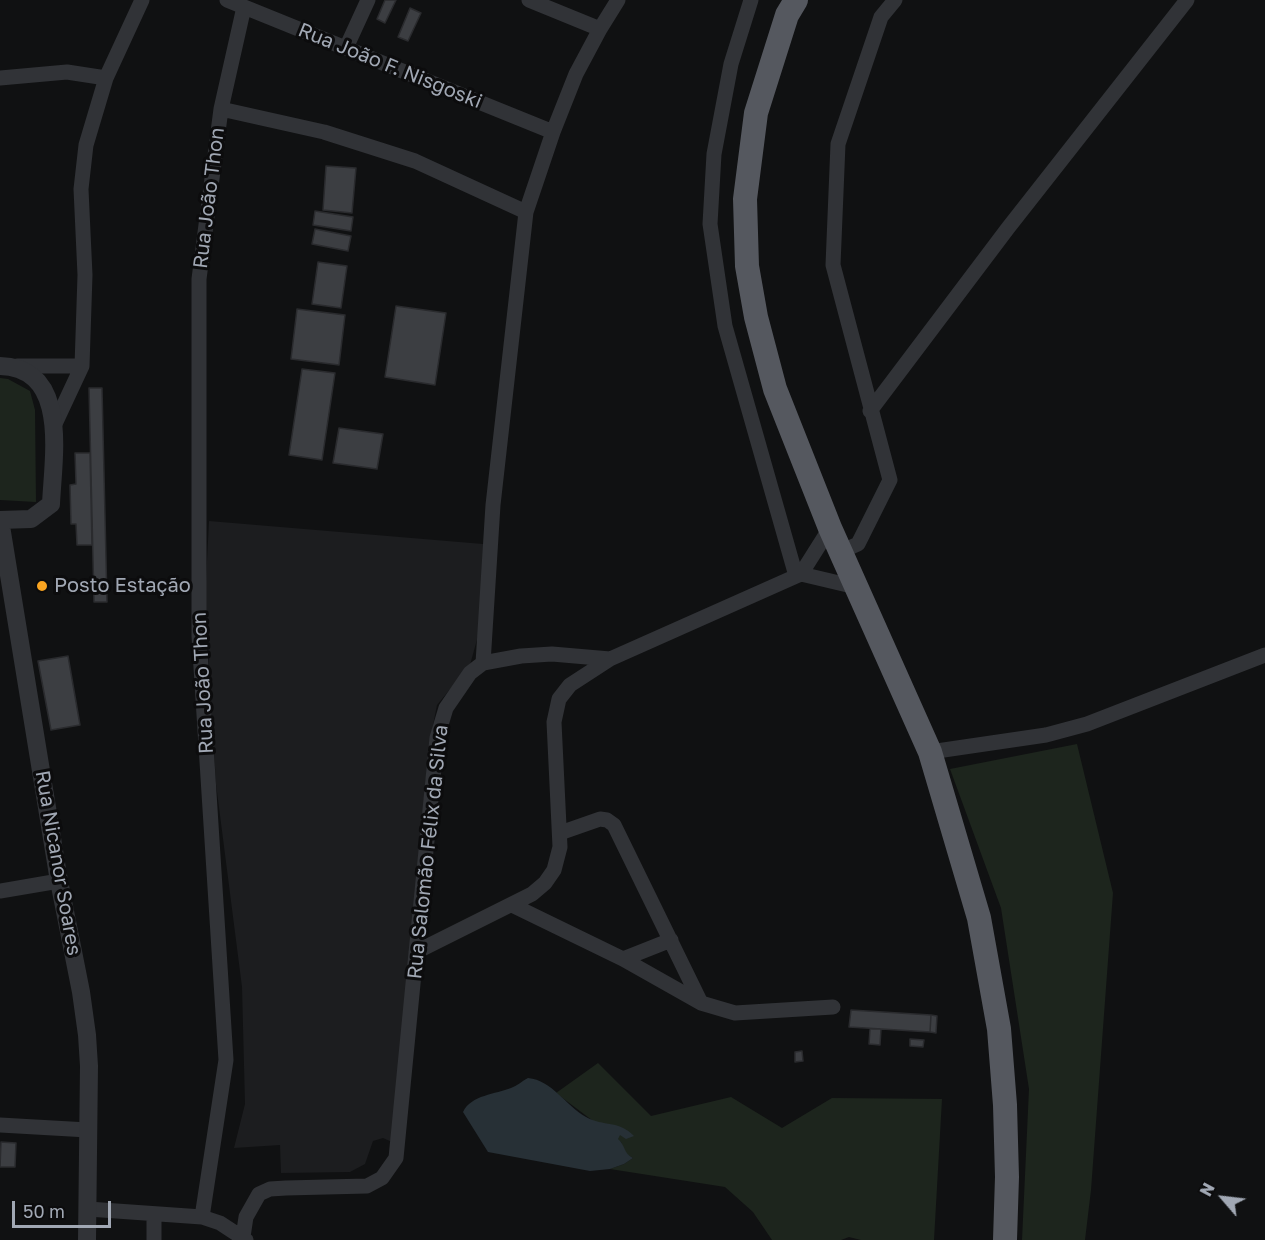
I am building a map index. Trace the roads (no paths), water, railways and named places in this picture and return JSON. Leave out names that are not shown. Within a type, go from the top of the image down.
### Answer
[{"type":"highway","points":[[796,0],[787,15],[756,113],[745,199],[747,266],[756,317],[775,389],[840,552],[930,752],[979,918],[999,1029],[1007,1165],[1005,1240]]},
{"type":"street","points":[[53,428],[82,366],[85,275],[81,189],[86,146],[106,78],[142,0]]},
{"type":"street","name":"Rua João F. Nisgoski","points":[[227,0],[553,132]]},
{"type":"street","points":[[346,48],[368,0]]},
{"type":"street","points":[[529,0],[600,29]]},
{"type":"street","points":[[610,659],[552,654],[521,656],[483,663],[493,505],[525,212],[576,74],[618,0]]},
{"type":"street","points":[[751,0],[731,64],[714,154],[710,224],[725,326],[798,575]]},
{"type":"street","points":[[840,552],[858,544],[891,480],[870,411],[833,266],[838,144],[881,17],[895,0]]},
{"type":"street","points":[[870,411],[1008,228],[1187,0]]},
{"type":"street","name":"Rua João Thon","points":[[202,1217],[226,1060],[199,636],[199,279],[221,109],[244,7]]},
{"type":"street","points":[[0,78],[67,72],[106,78]]},
{"type":"street","points":[[221,109],[324,132],[415,161],[525,212]]},
{"type":"street","points":[[8,366],[82,366]]},
{"type":"street","points":[[0,520],[31,519],[51,504],[53,428],[50,403],[45,391],[35,378],[8,366]]},
{"type":"street","name":"Rua Nicanor Soares","points":[[0,520],[59,881],[87,1035],[89,1066],[87,1240]]},
{"type":"street","points":[[416,952],[532,894],[545,883],[554,870],[560,847],[560,833],[554,722],[559,699],[570,685],[610,659],[798,575],[830,528]]},
{"type":"street","points":[[798,575],[856,587]]},
{"type":"street","points":[[930,752],[1046,735],[1087,724],[1265,655]]},
{"type":"street","name":"Rua Salomão Félix da Silva","points":[[244,1239],[246,1217],[259,1194],[286,1188],[367,1186],[382,1178],[396,1158],[437,738],[446,708],[470,673],[483,663]]},
{"type":"street","points":[[560,833],[600,819],[607,820],[614,825],[700,1003]]},
{"type":"street","points":[[0,891],[59,881]]},
{"type":"street","points":[[512,905],[622,960],[700,1003],[735,1013],[833,1007]]},
{"type":"street","points":[[622,960],[671,940]]},
{"type":"street","points":[[0,1125],[88,1130]]},
{"type":"street","points":[[88,1209],[202,1217],[220,1223],[244,1239]]},
{"type":"street","points":[[154,1214],[154,1240]]},
{"type":"place","name":"Posto Estação","points":[[42,586]]}]
